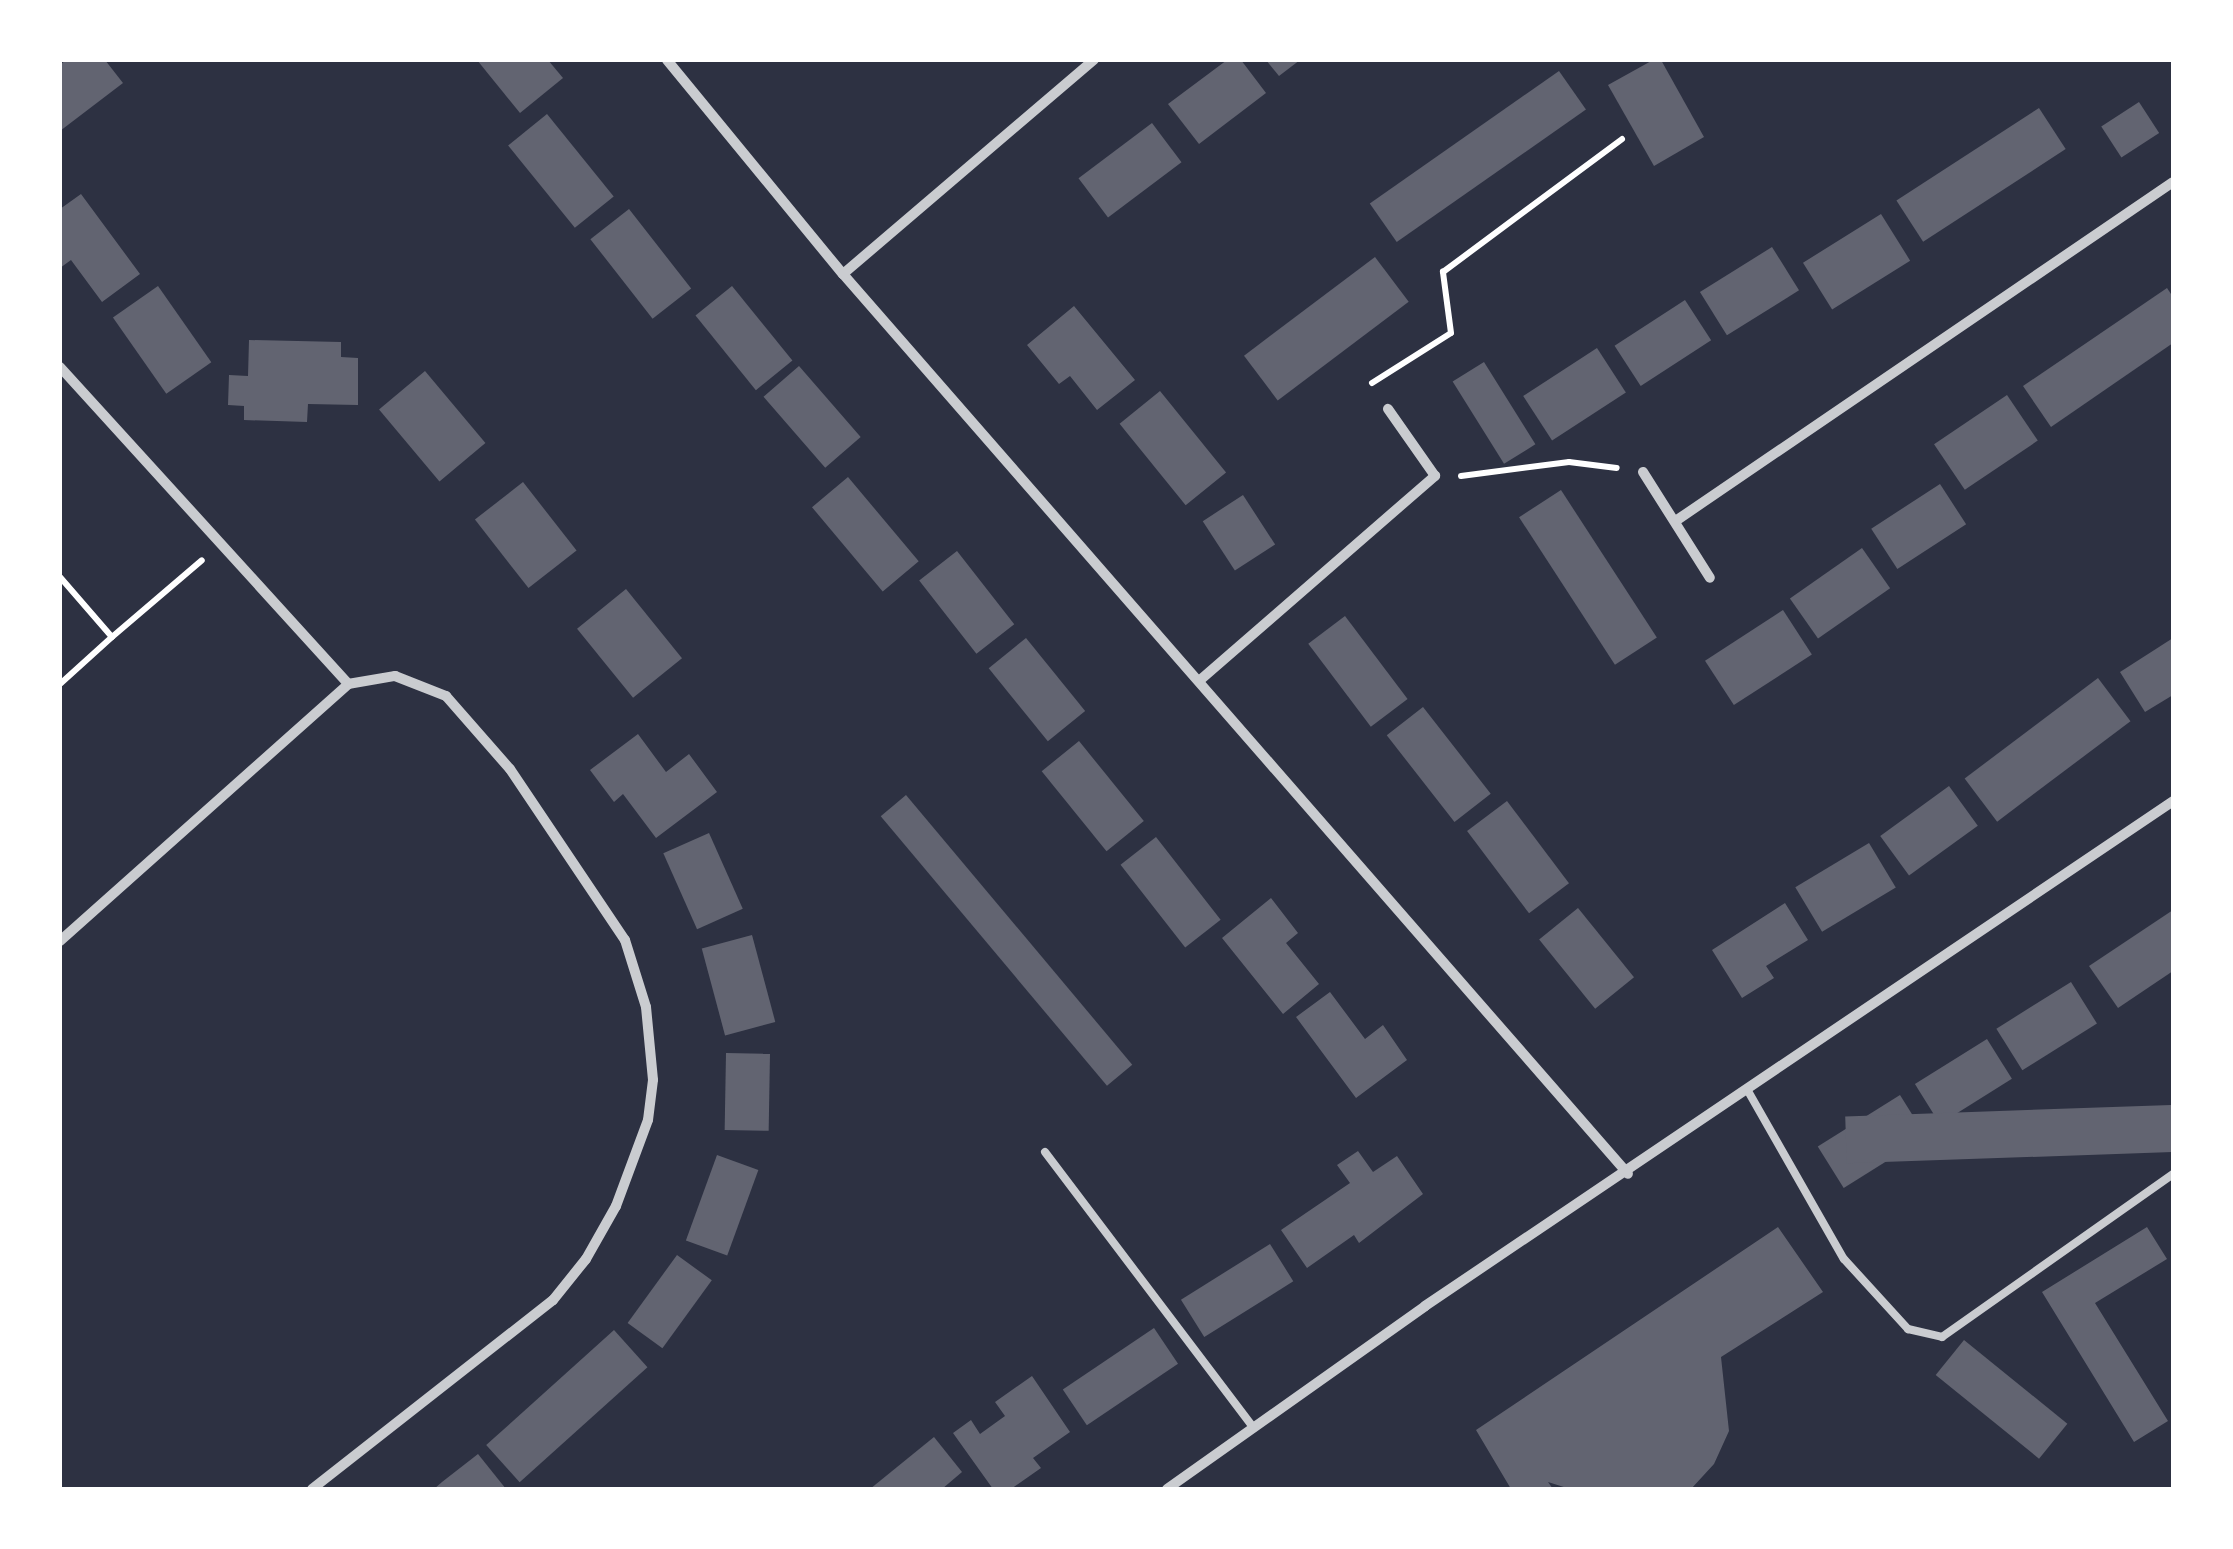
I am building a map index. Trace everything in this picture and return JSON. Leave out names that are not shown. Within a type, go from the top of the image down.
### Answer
[{"type":"street","points":[[667,60],[843,274],[1628,1174]]},
{"type":"street","points":[[843,274],[1094,60]]},
{"type":"street","points":[[1677,520],[2173,182]]},
{"type":"street","points":[[60,367],[348,684]]},
{"type":"street","points":[[1198,680],[1436,476],[1388,409]]},
{"type":"street","points":[[1643,472],[1677,520],[1710,578]]},
{"type":"street","points":[[60,942],[348,684],[395,676],[446,696],[510,769],[625,940],[646,1007],[652,1080],[638,1158],[586,1259],[564,1287],[312,1489]]},
{"type":"street","points":[[1167,1489],[2173,801]]},
{"type":"lane","points":[[1748,1092],[1844,1259],[1908,1329],[1942,1337],[2173,1174]]},
{"type":"lane","points":[[1045,1152],[1254,1428]]},
{"type":"path","points":[[1388,409],[1371,383],[1451,333],[1443,272],[1622,140]]},
{"type":"path","points":[[1436,476],[1500,476],[1570,462],[1643,472]]},
{"type":"path","points":[[60,684],[220,545]]},
{"type":"path","points":[[60,576],[112,637]]},
{"type":"building","points":[[66,60],[105,60],[123,83],[60,131],[60,65]]},
{"type":"building","points":[[477,60],[548,60],[563,78],[520,113]]},
{"type":"building","points":[[1227,60],[1241,60],[1266,93],[1199,144],[1168,104]]},
{"type":"building","points":[[1266,60],[1300,60],[1279,76]]},
{"type":"building","points":[[1653,60],[1661,60],[1704,137],[1654,166],[1608,85]]},
{"type":"building","points":[[1559,71],[1586,110],[1397,242],[1370,203]]},
{"type":"building","points":[[2139,102],[2159,133],[2121,158],[2101,127]]},
{"type":"building","points":[[2039,108],[2066,149],[1923,242],[1896,201]]},
{"type":"building","points":[[547,114],[614,196],[575,228],[508,145]]},
{"type":"building","points":[[1152,123],[1181,162],[1108,218],[1079,178]]},
{"type":"building","points":[[81,194],[140,274],[102,302],[71,260],[60,268],[60,209]]},
{"type":"building","points":[[629,209],[691,289],[653,319],[590,239]]},
{"type":"building","points":[[1881,214],[1910,261],[1832,309],[1803,263]]},
{"type":"building","points":[[1772,247],[1799,290],[1727,335],[1700,292]]},
{"type":"building","points":[[1375,257],[1409,302],[1278,400],[1244,356]]},
{"type":"building","points":[[158,286],[211,362],[166,394],[113,318]]},
{"type":"building","points":[[732,286],[792,361],[756,390],[695,316]]},
{"type":"building","points":[[2167,288],[2173,297],[2173,343],[2051,427],[2023,386]]},
{"type":"building","points":[[1685,300],[1711,340],[1641,386],[1615,346]]},
{"type":"building","points":[[1074,306],[1135,380],[1097,410],[1070,376],[1059,384],[1027,345]]},
{"type":"building","points":[[249,340],[341,342],[341,357],[358,358],[358,405],[308,404],[307,422],[244,420],[244,406],[228,405],[229,375],[248,376]]},
{"type":"building","points":[[1597,348],[1626,392],[1552,440],[1523,396]]},
{"type":"building","points":[[1484,362],[1535,444],[1504,464],[1453,382]]},
{"type":"building","points":[[799,366],[861,437],[825,468],[764,397]]},
{"type":"building","points":[[425,371],[485,443],[439,482],[379,410]]},
{"type":"building","points":[[1160,391],[1226,473],[1186,505],[1120,424]]},
{"type":"building","points":[[2007,395],[2038,441],[1965,490],[1934,444]]},
{"type":"building","points":[[848,477],[919,561],[883,591],[812,507]]},
{"type":"building","points":[[523,482],[577,551],[528,588],[475,520]]},
{"type":"building","points":[[1940,484],[1966,524],[1897,569],[1871,529]]},
{"type":"building","points":[[1561,490],[1657,638],[1615,665],[1519,517]]},
{"type":"building","points":[[1243,495],[1275,544],[1235,571],[1203,521]]},
{"type":"building","points":[[1862,548],[1890,588],[1818,639],[1790,598]]},
{"type":"building","points":[[957,551],[1014,624],[976,654],[919,581]]},
{"type":"building","points":[[626,589],[682,658],[633,698],[577,629]]},
{"type":"building","points":[[1783,610],[1812,654],[1734,705],[1705,661]]},
{"type":"building","points":[[1345,616],[1408,699],[1371,727],[1308,644]]},
{"type":"building","points":[[1026,638],[1085,711],[1048,741],[989,668]]},
{"type":"building","points":[[2173,638],[2173,695],[2145,712],[2120,672]]},
{"type":"building","points":[[2098,678],[2130,721],[1997,822],[1965,779]]},
{"type":"building","points":[[1423,707],[1491,794],[1454,822],[1387,735]]},
{"type":"building","points":[[638,734],[666,772],[689,754],[717,792],[656,838],[623,794],[614,802],[590,770]]},
{"type":"building","points":[[1079,741],[1144,821],[1107,851],[1042,771]]},
{"type":"building","points":[[1949,786],[1978,826],[1909,876],[1880,836]]},
{"type":"building","points":[[906,795],[1132,1065],[1107,1086],[881,816]]},
{"type":"building","points":[[1507,801],[1569,883],[1529,913],[1467,831]]},
{"type":"building","points":[[709,833],[743,909],[697,929],[663,853]]},
{"type":"building","points":[[1156,837],[1221,920],[1185,947],[1121,865]]},
{"type":"building","points":[[1869,843],[1896,888],[1822,932],[1795,887]]},
{"type":"building","points":[[1271,898],[1298,933],[1286,943],[1319,984],[1283,1014],[1222,938]]},
{"type":"building","points":[[1785,903],[1808,940],[1766,966],[1774,978],[1742,998],[1712,950]]},
{"type":"building","points":[[1578,908],[1634,977],[1595,1009],[1539,939]]},
{"type":"building","points":[[2173,910],[2173,971],[2118,1008],[2089,966]]},
{"type":"building","points":[[752,935],[775,1022],[725,1035],[702,948]]},
{"type":"building","points":[[2071,982],[2097,1024],[2022,1070],[1996,1029]]},
{"type":"building","points":[[1330,992],[1365,1039],[1383,1025],[1407,1060],[1356,1098],[1296,1017]]},
{"type":"building","points":[[1987,1039],[2012,1079],[1940,1124],[1915,1084]]},
{"type":"building","points":[[726,1053],[770,1054],[769,1131],[725,1130]]},
{"type":"building","points":[[1900,1095],[1926,1137],[1844,1188],[1818,1146]]},
{"type":"building","points":[[2171,1105],[2173,1152],[1847,1163],[1845,1116]]},
{"type":"building","points":[[1358,1151],[1373,1172],[1397,1156],[1423,1194],[1359,1243],[1354,1235],[1307,1268],[1281,1230],[1350,1183],[1337,1165]]},
{"type":"building","points":[[717,1155],[758,1170],[727,1256],[686,1241]]},
{"type":"building","points":[[1778,1227],[1823,1292],[1721,1357],[1729,1431],[1714,1464],[1691,1489],[1570,1489],[1548,1482],[1553,1489],[1511,1489],[1476,1430]]},
{"type":"building","points":[[2147,1227],[2167,1259],[2095,1303],[2168,1421],[2134,1442],[2042,1292]]},
{"type":"building","points":[[1270,1244],[1293,1281],[1204,1337],[1181,1300]]},
{"type":"building","points":[[677,1255],[712,1280],[662,1348],[628,1323]]},
{"type":"building","points":[[1154,1328],[1178,1364],[1087,1425],[1063,1390]]},
{"type":"building","points":[[614,1330],[647,1367],[520,1482],[486,1445]]},
{"type":"building","points":[[1964,1340],[2067,1424],[2039,1459],[1936,1375]]},
{"type":"building","points":[[1032,1376],[1070,1432],[1033,1458],[1041,1468],[1011,1489],[993,1489],[953,1433],[971,1420],[980,1434],[1005,1416],[995,1402]]},
{"type":"building","points":[[934,1437],[962,1472],[942,1489],[870,1489]]},
{"type":"building","points":[[478,1454],[506,1489],[434,1489],[442,1482]]}]
